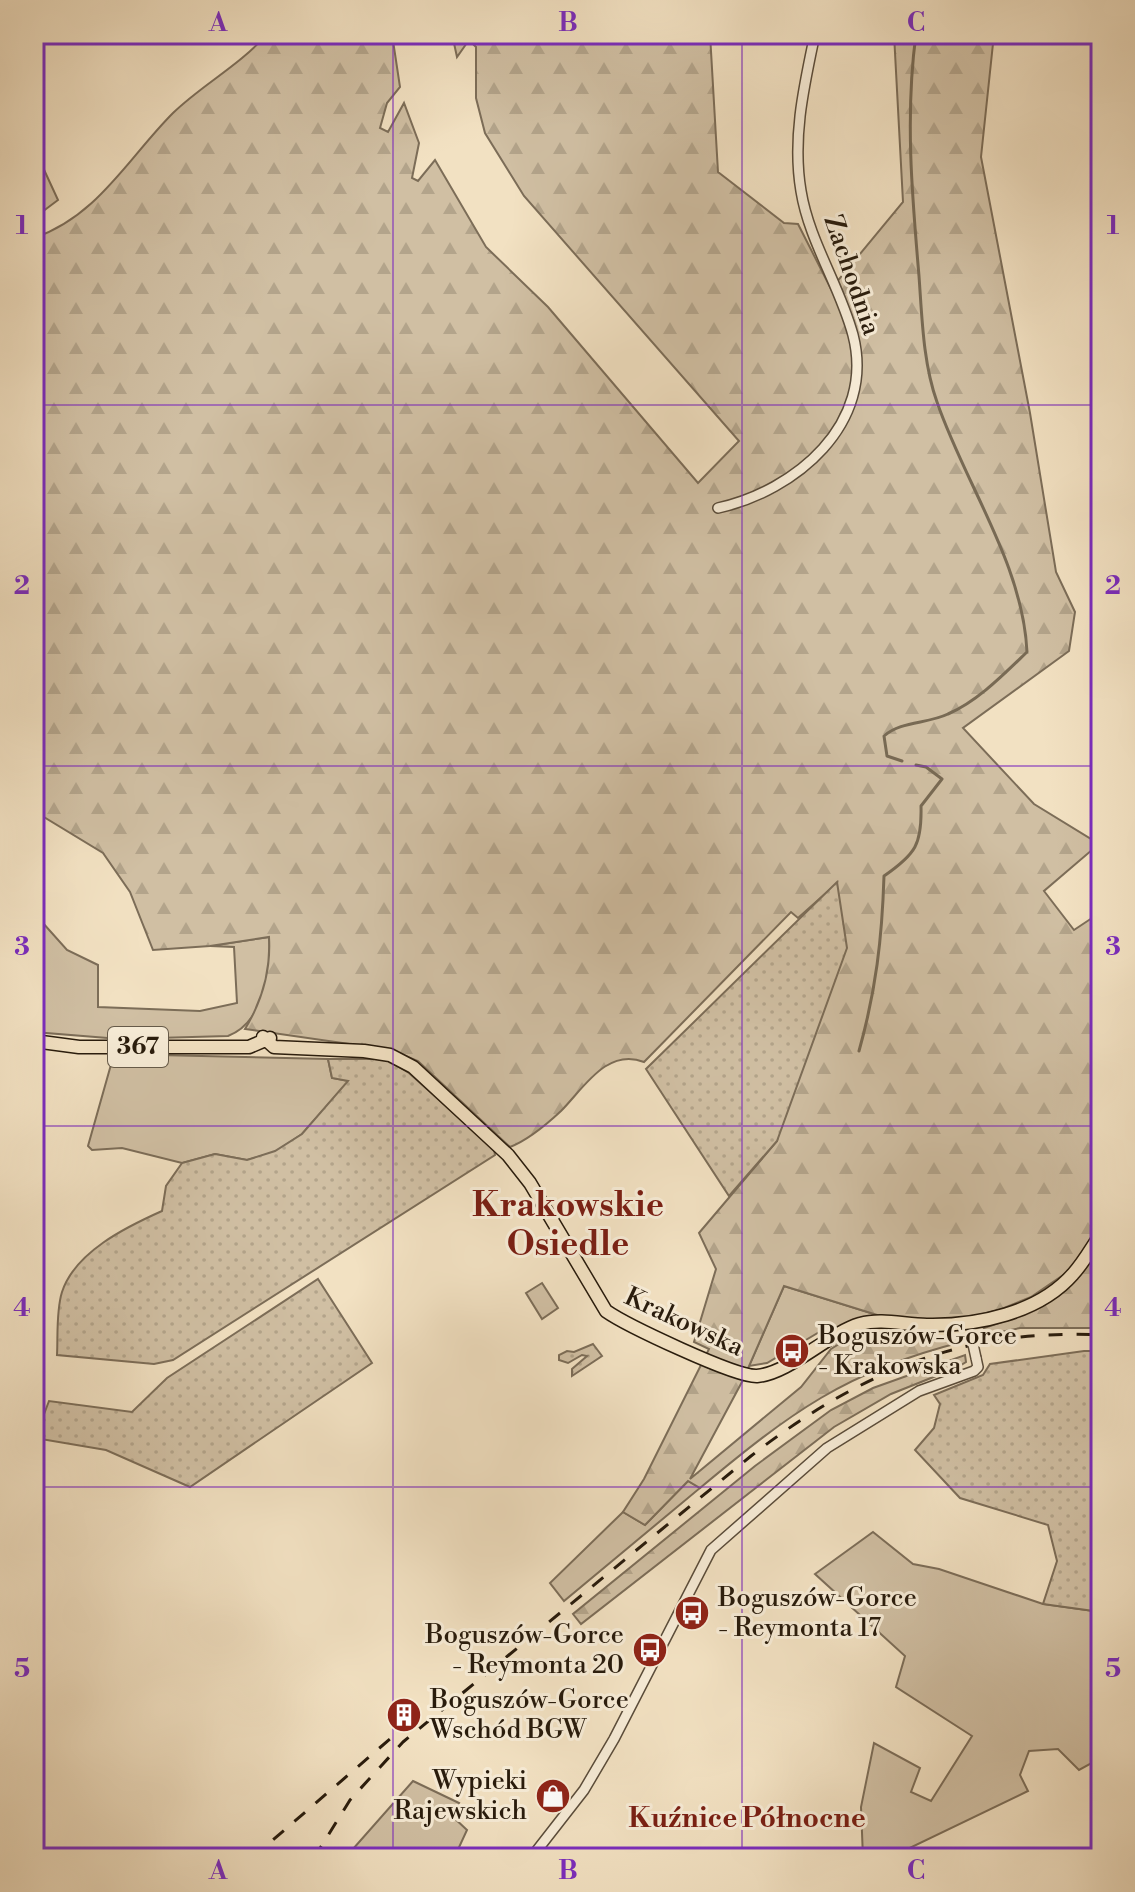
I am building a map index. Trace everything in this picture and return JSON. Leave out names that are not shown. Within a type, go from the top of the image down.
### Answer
[{"type":"main road","name":"Krakowska","points":[[34,1041],[79,1047],[242,1047],[267,1037],[279,1046],[290,1048],[390,1055],[413,1067],[508,1155],[530,1183],[606,1311],[625,1324],[747,1374],[771,1371],[857,1325],[972,1326],[1022,1308],[1054,1290],[1072,1275],[1101,1234]]},
{"type":"street","name":"Zachodnia","points":[[718,508],[763,494],[792,479],[828,445],[845,414],[855,377],[854,340],[849,322],[801,195],[798,130],[815,34]]},
{"type":"street","points":[[531,1858],[584,1790],[614,1739],[711,1550],[827,1448],[919,1391],[974,1371],[978,1367],[972,1326]]},
{"type":"green space","points":[[267,34],[392,34],[400,87],[387,103],[380,128],[388,132],[404,103],[419,143],[412,178],[418,181],[435,160],[486,247],[548,307],[698,483],[739,441],[524,196],[485,133],[476,98],[476,47],[469,40],[457,57],[452,34],[710,34],[718,172],[784,223],[798,224],[831,289],[903,202],[894,34],[994,34],[981,157],[1030,413],[1056,572],[1075,612],[1069,651],[963,728],[1034,804],[1099,844],[1044,891],[1074,930],[1101,912],[1101,1225],[1069,1271],[1031,1297],[999,1310],[949,1322],[890,1319],[784,1286],[743,1380],[690,1479],[801,1387],[831,1349],[847,1339],[867,1332],[885,1332],[905,1340],[954,1336],[962,1342],[885,1366],[821,1398],[792,1416],[700,1488],[688,1481],[645,1525],[623,1512],[644,1479],[709,1349],[694,1342],[716,1269],[699,1233],[777,1141],[837,883],[798,918],[791,912],[644,1062],[631,1059],[607,1065],[549,1122],[510,1147],[418,1061],[391,1050],[245,1029],[264,985],[269,937],[153,950],[130,892],[103,853],[39,814],[34,806],[34,238],[57,228],[94,201],[173,113],[245,56]]},
{"type":"green space","points":[[34,148],[58,200],[34,218]]},
{"type":"green space","points":[[837,882],[847,948],[777,1141],[729,1196],[646,1069]]},
{"type":"green space","points":[[34,913],[67,950],[98,965],[98,1007],[200,1011],[237,1003],[234,947],[210,946],[269,937],[263,994],[250,1020],[228,1036],[120,1039],[34,1032]]},
{"type":"green space","points":[[114,1054],[328,1059],[332,1078],[349,1081],[302,1134],[275,1152],[247,1160],[215,1154],[182,1163],[122,1148],[92,1150],[88,1146]]},
{"type":"green space","points":[[328,1059],[386,1059],[409,1073],[494,1149],[495,1155],[173,1360],[154,1364],[57,1355],[60,1299],[78,1265],[103,1242],[162,1211],[166,1186],[182,1163],[215,1154],[247,1160],[275,1151],[302,1134],[348,1081],[332,1078]]},
{"type":"green space","points":[[1101,1249],[1101,1328],[1020,1328],[981,1336],[984,1328],[1035,1308],[1063,1290]]},
{"type":"green space","points":[[318,1279],[372,1363],[190,1487],[106,1450],[35,1438],[49,1401],[132,1412],[167,1378]]},
{"type":"green space","points":[[542,1283],[558,1308],[542,1319],[526,1293]]},
{"type":"green space","points":[[784,1286],[890,1319],[863,1318],[831,1333],[821,1331],[767,1363],[749,1366]]},
{"type":"green space","points":[[593,1344],[602,1356],[572,1376],[572,1369],[587,1356],[582,1355],[568,1363],[559,1360],[559,1355]]},
{"type":"green space","points":[[1101,1351],[1101,1612],[1043,1604],[1057,1561],[1048,1525],[960,1498],[915,1450],[934,1428],[940,1404],[934,1395],[983,1375],[990,1364]]},
{"type":"green space","points":[[965,1355],[966,1362],[956,1368],[891,1394],[834,1427],[581,1624],[573,1614],[755,1466],[831,1410],[873,1388]]},
{"type":"green space","points":[[688,1481],[700,1488],[564,1601],[550,1583],[623,1512],[645,1525]]},
{"type":"green space","points":[[873,1532],[913,1564],[939,1569],[1043,1604],[1101,1612],[1101,1758],[1079,1770],[1058,1749],[1029,1751],[1020,1775],[1028,1791],[889,1858],[863,1858],[861,1807],[874,1743],[920,1768],[911,1792],[931,1801],[972,1736],[896,1687],[905,1656],[815,1574]]},
{"type":"green space","points":[[413,1781],[459,1803],[451,1815],[467,1830],[455,1856],[345,1858]]},
{"type":"waterway","points":[[902,761],[887,756],[884,736],[898,728],[959,709],[1027,652],[1015,587],[937,402],[926,356],[911,155],[911,95],[916,34]]},
{"type":"waterway","points":[[859,1051],[877,964],[884,876],[915,847],[920,830],[921,806],[942,779],[926,767],[916,765]]},
{"type":"railway","points":[[314,1858],[350,1800],[403,1742],[751,1456],[791,1427],[873,1379],[958,1348],[1004,1339],[1101,1335]]},
{"type":"railway","points":[[252,1858],[405,1726]]},
{"type":"place","name":"Boguszów-Gorce - Krakowska","points":[[792,1351]]},
{"type":"place","name":"Boguszów-Gorce - Reymonta 17","points":[[692,1613]]},
{"type":"place","name":"Boguszów-Gorce - Reymonta 20","points":[[650,1650]]},
{"type":"place","name":"Boguszów-Gorce Wschód BGW","points":[[404,1715]]},
{"type":"place","name":"Wypieki Rajewskich","points":[[553,1796]]},
{"type":"district","name":"Krakowskie Osiedle","points":[[568,1226]]},
{"type":"district","name":"Kuźnice Północne","points":[[747,1818]]}]
